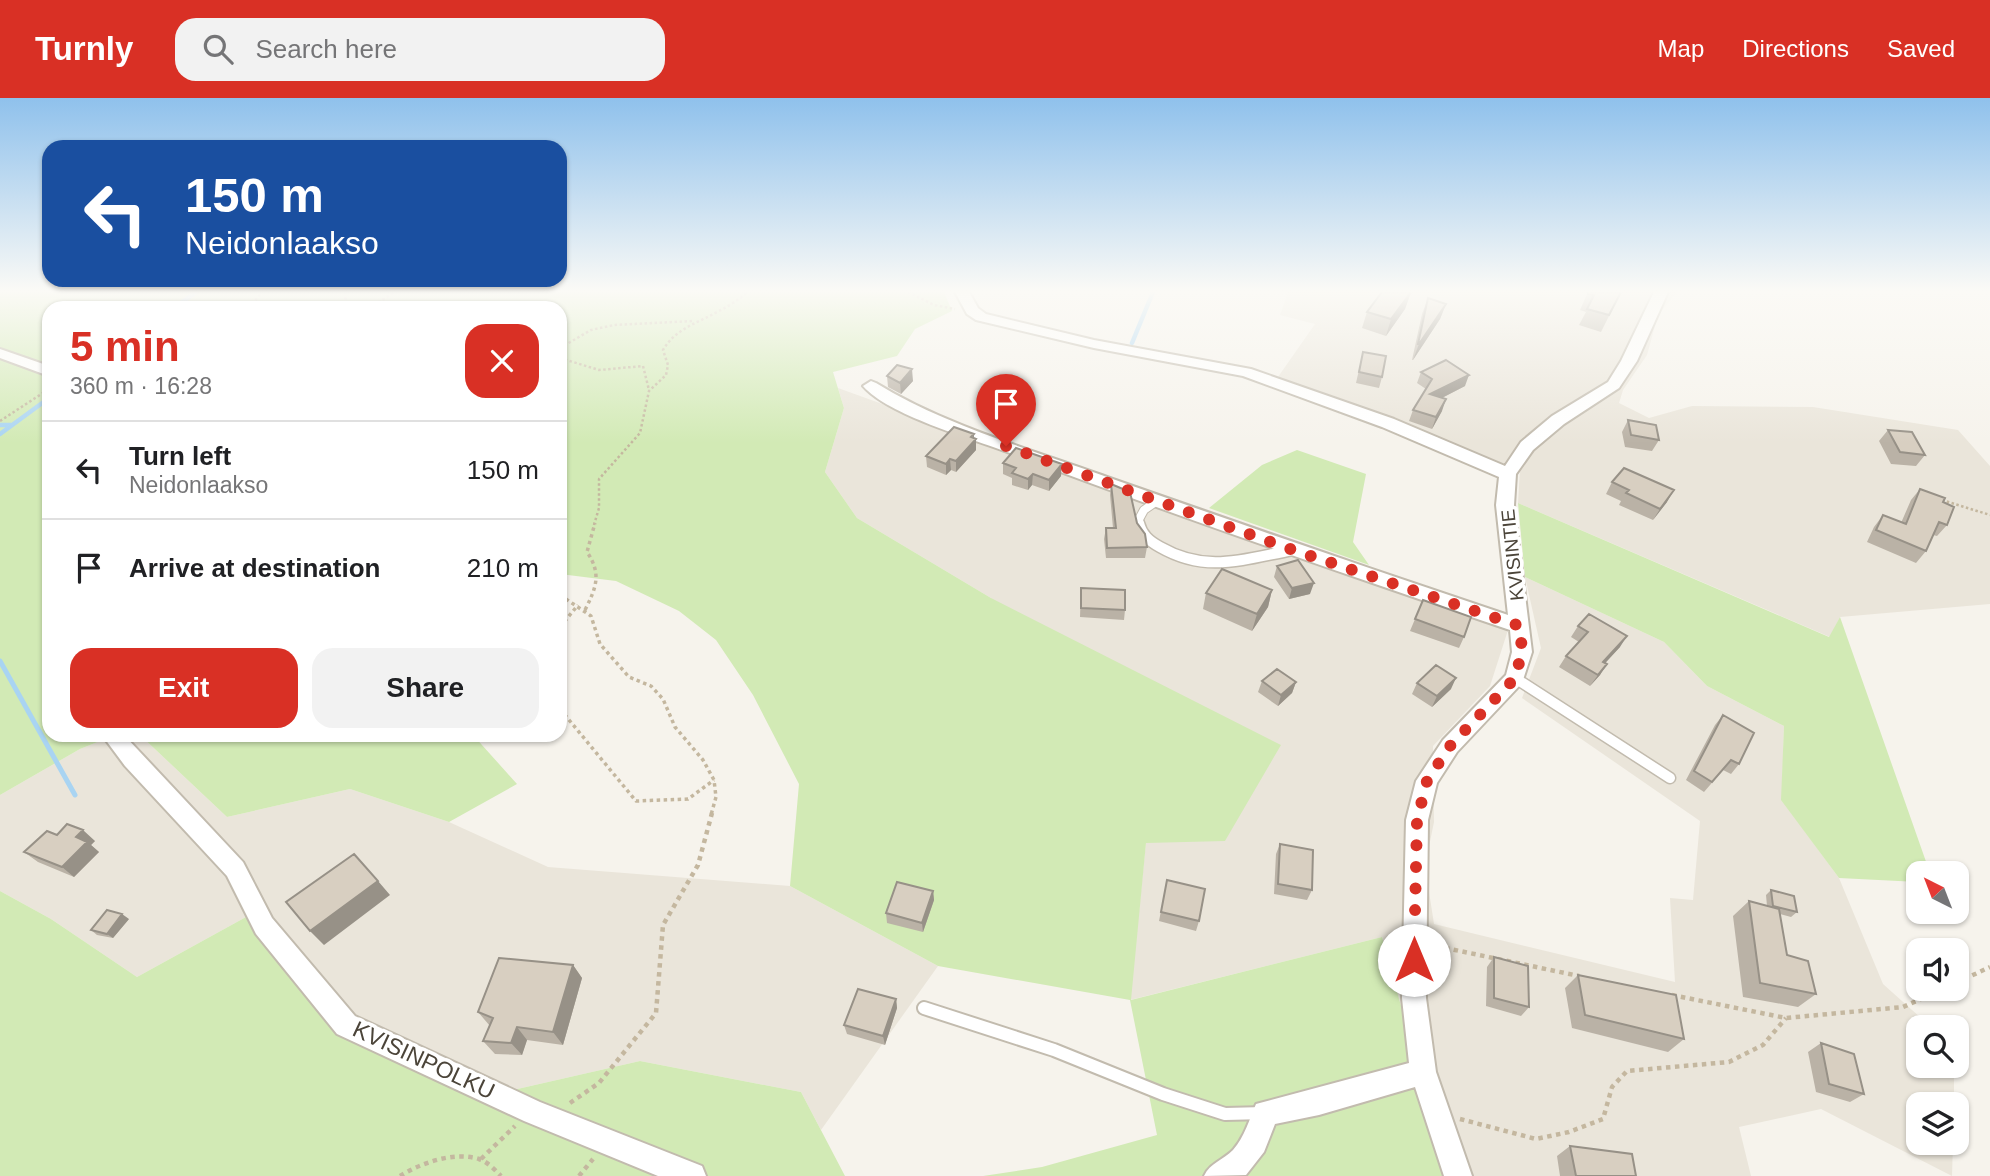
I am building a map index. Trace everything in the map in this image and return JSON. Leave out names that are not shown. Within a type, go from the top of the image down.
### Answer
[{"type":"street","points":[[1087,342],[1246,372],[1388,423],[1508,474],[1527,446],[1558,420],[1614,385],[1637,342]]},
{"type":"street","points":[[0,354],[42,369]]},
{"type":"street","points":[[871,386],[915,412],[1293,550],[1520,626]]},
{"type":"street","name":"KVISINTIE","points":[[1508,474],[1505,505],[1522,652],[1515,678]]},
{"type":"street","points":[[1458,1176],[1423,1072],[1414,998],[1417,820],[1427,781],[1450,746],[1515,678]]},
{"type":"street","name":"KVISINPOLKU","points":[[118,742],[235,869],[264,926],[346,1025],[541,1114],[692,1176]]},
{"type":"street","points":[[1218,1176],[1235,1169],[1259,1137],[1265,1113],[1423,1072]]},
{"type":"lane","points":[[1157,501],[1142,511],[1139,519],[1140,530],[1148,540],[1183,558],[1218,565],[1293,550]]},
{"type":"lane","points":[[1515,678],[1670,778]]},
{"type":"lane","points":[[924,1008],[1054,1051],[1163,1094],[1225,1114],[1265,1113]]},
{"type":"path","points":[[649,391],[666,375],[668,365],[663,350],[667,342]]},
{"type":"path","points":[[567,360],[598,370],[643,366],[649,391],[640,433],[599,479],[599,508],[587,552],[598,567],[598,584],[585,610]]},
{"type":"path","points":[[0,421],[42,394]]},
{"type":"path","points":[[1941,500],[1990,515]]},
{"type":"path","points":[[481,1159],[541,1114],[599,1083],[656,1013],[663,925],[698,865],[716,797],[714,780],[703,760],[675,726],[663,699],[651,686],[629,677],[600,644],[591,616],[567,599]]},
{"type":"path","points":[[567,618],[578,605]]},
{"type":"path","points":[[567,717],[636,801],[688,799],[714,780]]},
{"type":"path","points":[[1414,941],[1587,977]]},
{"type":"path","points":[[1969,977],[1990,967]]},
{"type":"path","points":[[1667,994],[1786,1018],[1903,1007],[1916,1001]]},
{"type":"path","points":[[1438,1114],[1535,1139],[1569,1132],[1603,1119],[1612,1087],[1627,1071],[1729,1062],[1763,1045],[1786,1018]]},
{"type":"path","points":[[400,1176],[409,1170],[452,1157],[481,1159],[502,1176]]},
{"type":"shaded area","points":[[1302,342],[1650,342],[1647,355],[1623,390],[1619,403],[1649,418],[1692,406],[1813,407],[1958,430],[1990,466],[1990,604],[1840,617],[1830,637],[1518,503],[1520,470],[1278,377]]},
{"type":"shaded area","points":[[838,388],[1508,630],[1490,686],[1433,746],[1434,822],[1425,866],[1434,924],[1675,982],[1670,898],[1693,900],[1700,821],[1522,698],[1541,648],[1525,577],[1664,642],[1707,686],[1784,726],[1782,800],[1839,878],[1883,984],[1918,1015],[1906,1015],[1906,1078],[1954,1078],[1954,1092],[1906,1092],[1906,1152],[1821,1109],[1739,1127],[1751,1176],[1448,1176],[1382,937],[1130,1000],[1146,842],[991,598],[857,518],[825,472],[844,408]]},
{"type":"shaded area","points":[[98,742],[147,742],[227,817],[350,789],[449,822],[548,867],[790,886],[938,966],[821,1130],[801,1092],[640,1061],[513,1090],[353,1016],[246,917],[137,977],[51,919],[0,891],[0,795],[80,749]]},
{"type":"shaded area","points":[[1911,1155],[1953,1155],[1952,1176]]},
{"type":"green space","points":[[0,342],[42,342],[42,742],[98,742],[80,749],[0,795]]},
{"type":"green space","points":[[567,342],[906,342],[897,356],[833,372],[844,408],[825,472],[857,518],[991,598],[1281,745],[1225,841],[1146,843],[1131,1000],[1382,937],[1448,1176],[983,1176],[1042,1167],[1157,1135],[1130,1000],[938,966],[790,886],[799,784],[753,695],[716,640],[679,611],[616,581],[567,575]]},
{"type":"green space","points":[[1297,450],[1366,474],[1353,542],[1369,565],[1209,508],[1262,465]]},
{"type":"green space","points":[[1518,503],[1829,637],[1840,617],[1926,861],[1906,861],[1906,881],[1839,878],[1781,800],[1784,726],[1707,686],[1664,642],[1525,577]]},
{"type":"green space","points":[[147,742],[479,742],[517,784],[449,822],[350,789],[227,817]]},
{"type":"green space","points":[[0,891],[51,919],[137,977],[246,917],[274,921],[353,1016],[513,1090],[640,1061],[801,1092],[845,1176],[0,1176]]},
{"type":"building","points":[[1363,352],[1386,356],[1382,377],[1359,372]]},
{"type":"building","points":[[1446,360],[1469,375],[1430,394],[1446,399],[1436,417],[1413,410],[1432,379],[1421,372]]},
{"type":"building","points":[[897,365],[912,369],[900,383],[887,376]]},
{"type":"building","points":[[1628,420],[1656,425],[1659,440],[1631,435]]},
{"type":"building","points":[[954,427],[974,434],[971,437],[976,439],[956,461],[950,459],[946,464],[926,456]]},
{"type":"building","points":[[1888,430],[1912,432],[1925,455],[1900,452]]},
{"type":"building","points":[[1016,448],[1062,464],[1049,480],[1033,474],[1028,479],[1012,473],[1016,468],[1003,463]]},
{"type":"building","points":[[1624,468],[1674,490],[1660,509],[1626,493],[1629,490],[1612,482]]},
{"type":"building","points":[[1111,484],[1130,492],[1137,523],[1145,534],[1147,547],[1107,548],[1106,528],[1116,528]]},
{"type":"building","points":[[1920,489],[1945,498],[1943,502],[1954,507],[1947,525],[1939,522],[1926,551],[1876,530],[1883,515],[1906,524]]},
{"type":"building","points":[[1298,560],[1314,583],[1292,588],[1277,566]]},
{"type":"building","points":[[1222,569],[1272,590],[1257,614],[1206,593]]},
{"type":"building","points":[[1081,588],[1125,590],[1125,610],[1081,608]]},
{"type":"building","points":[[1423,600],[1471,617],[1464,637],[1415,619]]},
{"type":"building","points":[[1589,614],[1627,636],[1603,662],[1607,664],[1598,675],[1566,656],[1588,632],[1578,626]]},
{"type":"building","points":[[1436,665],[1456,678],[1437,696],[1417,683]]},
{"type":"building","points":[[1277,669],[1296,682],[1281,695],[1262,681]]},
{"type":"building","points":[[1723,715],[1754,733],[1739,764],[1731,760],[1712,782],[1694,771]]},
{"type":"building","points":[[67,824],[83,830],[76,837],[87,842],[62,867],[24,852],[47,831],[57,835]]},
{"type":"building","points":[[1280,844],[1313,850],[1312,890],[1278,884]]},
{"type":"building","points":[[354,854],[378,881],[310,931],[286,902]]},
{"type":"building","points":[[1167,880],[1205,889],[1199,921],[1161,912]]},
{"type":"building","points":[[897,882],[933,891],[922,923],[886,913]]},
{"type":"building","points":[[1771,890],[1794,896],[1797,912],[1773,906]]},
{"type":"building","points":[[1749,901],[1779,909],[1787,955],[1808,961],[1816,994],[1760,983]]},
{"type":"building","points":[[107,910],[122,914],[107,934],[91,930]]},
{"type":"building","points":[[1494,957],[1528,966],[1529,1007],[1494,998]]},
{"type":"building","points":[[499,958],[573,965],[553,1032],[517,1027],[511,1043],[483,1041],[493,1018],[478,1012]]},
{"type":"building","points":[[1578,975],[1676,995],[1684,1039],[1585,1015]]},
{"type":"building","points":[[858,989],[896,999],[883,1036],[844,1025]]},
{"type":"building","points":[[1821,1043],[1854,1054],[1864,1094],[1829,1084]]},
{"type":"building","points":[[1570,1146],[1632,1154],[1636,1176],[1576,1176]]},
{"type":"waterway","points":[[0,434],[42,403]]},
{"type":"waterway","points":[[0,425],[11,425]]},
{"type":"waterway","points":[[0,661],[42,736]]},
{"type":"waterway","points":[[45,742],[75,795]]},
{"type":"route","points":[[1006,446],[1293,550],[1520,626],[1522,652],[1515,678],[1450,746],[1427,781],[1417,820],[1414,960]]}]
